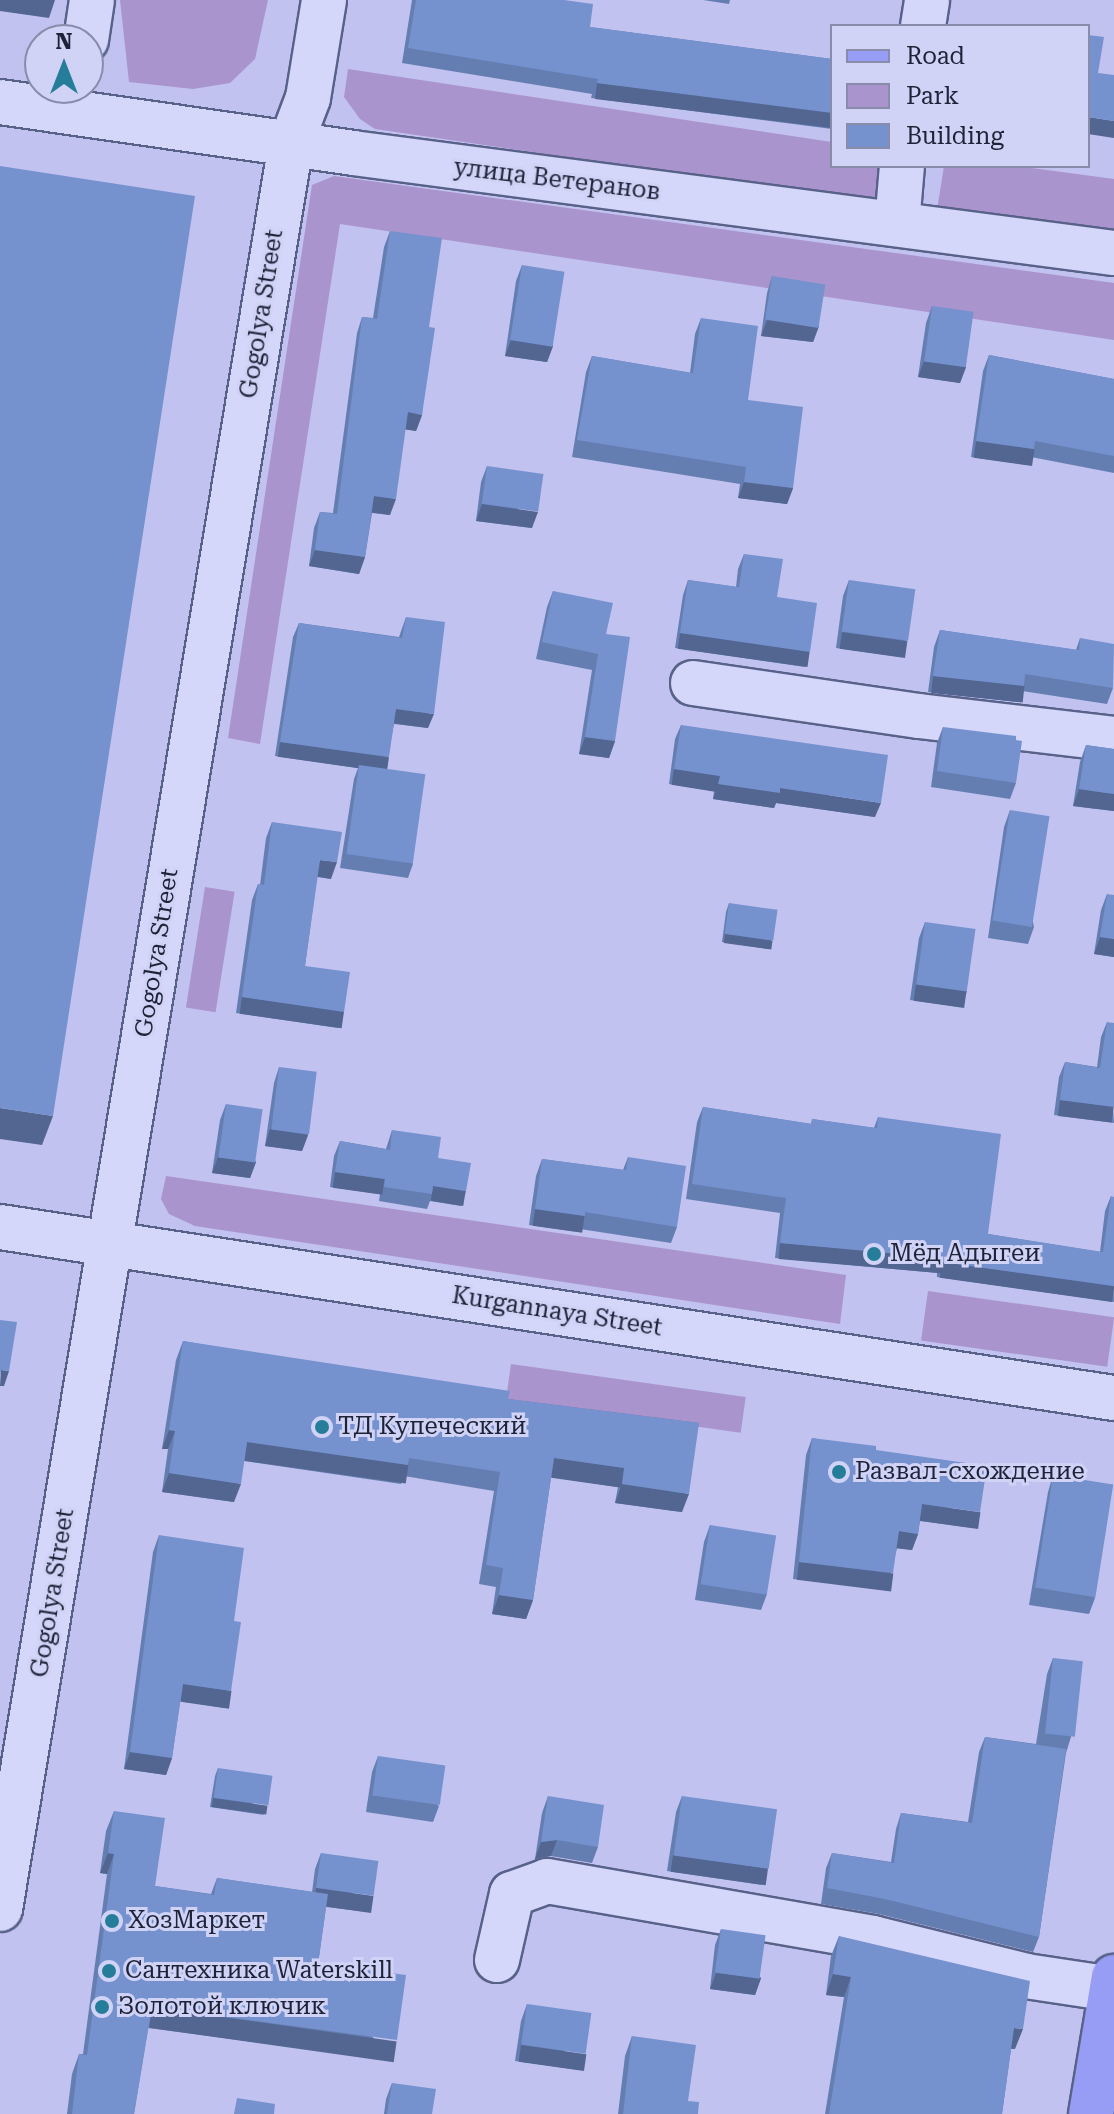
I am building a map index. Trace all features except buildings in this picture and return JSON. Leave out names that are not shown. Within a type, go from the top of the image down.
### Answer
[{"type":"main road","points":[[1091,2114],[1113,1983]]},
{"type":"street","points":[[88,24],[92,0]]},
{"type":"street","name":"Gogolya Street","points":[[0,1909],[291,143],[308,98],[324,0]]},
{"type":"street","points":[[923,24],[927,0]]},
{"type":"street","name":"улица Ветеранов","points":[[0,102],[24,102]]},
{"type":"street","name":"улица Ветеранов","points":[[92,104],[291,143],[1114,253]]},
{"type":"street","points":[[897,224],[902,168]]},
{"type":"street","points":[[693,683],[919,716],[1114,739]]},
{"type":"street","name":"Kurgannaya Street","points":[[0,1227],[1114,1398]]},
{"type":"street","points":[[497,1960],[512,1894],[547,1881],[859,1935],[1026,1976],[1113,1983]]},
{"type":"green space","points":[[120,0],[268,0],[255,59],[230,83],[193,89],[129,82]]},
{"type":"green space","points":[[348,69],[830,142],[830,168],[885,168],[881,203],[375,129],[360,119],[344,97]]},
{"type":"green space","points":[[944,168],[1032,168],[1114,179],[1114,235],[937,210]]},
{"type":"green space","points":[[334,176],[1114,283],[1114,340],[340,224],[260,744],[228,738],[312,185]]},
{"type":"green space","points":[[205,887],[235,892],[216,1012],[186,1007]]},
{"type":"green space","points":[[166,1176],[846,1275],[840,1324],[195,1226],[169,1214],[161,1199]]},
{"type":"green space","points":[[928,1291],[1114,1317],[1107,1367],[921,1341]]},
{"type":"green space","points":[[511,1364],[746,1397],[741,1433],[506,1400]]},
{"type":"place","name":"Мёд Адыгеи","points":[[874,1254]]},
{"type":"place","name":"ТД Купеческий","points":[[322,1427]]},
{"type":"place","name":"Развал-схождение","points":[[839,1472]]},
{"type":"place","name":"ХозМаркет","points":[[112,1921]]},
{"type":"place","name":"Сантехника Waterskill","points":[[109,1971]]},
{"type":"place","name":"Золотой ключик","points":[[102,2007]]}]
